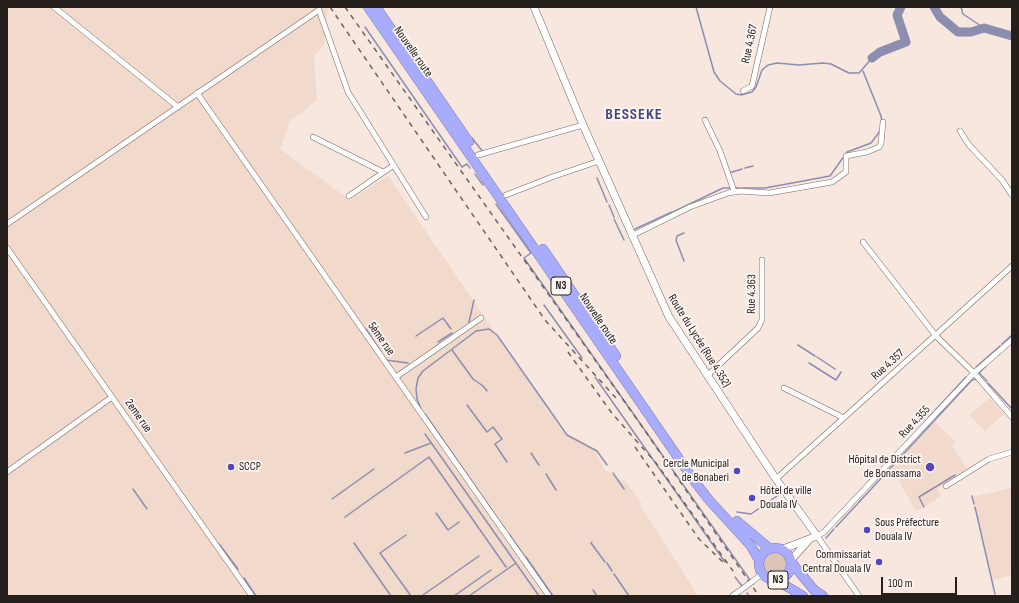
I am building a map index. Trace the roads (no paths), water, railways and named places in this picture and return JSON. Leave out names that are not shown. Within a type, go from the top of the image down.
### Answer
[{"type":"highway","name":"Nouvelle route","points":[[368,7],[516,215],[699,478],[713,496],[741,525],[769,548]]},
{"type":"highway","name":"Nouvelle route","points":[[376,7],[506,195],[516,215],[695,482],[709,500],[747,540],[759,560]]},
{"type":"highway","points":[[769,548],[783,549]]},
{"type":"highway","name":"N3","points":[[769,548],[763,553],[759,560],[759,568],[762,574],[768,579],[776,580],[802,596]]},
{"type":"highway","name":"N3","points":[[776,580],[787,575],[792,562],[788,554],[783,549]]},
{"type":"highway","points":[[792,562],[814,590],[823,596]]},
{"type":"main road","name":"Route du Lycée (Rue 4.352)","points":[[534,7],[583,125],[668,317],[776,479],[817,536]]},
{"type":"main road","points":[[783,549],[808,541],[817,536]]},
{"type":"main road","points":[[792,562],[808,541]]},
{"type":"street","points":[[54,7],[178,107]]},
{"type":"street","name":"Rue 4.367","points":[[743,91],[752,86],[770,7]]},
{"type":"street","points":[[7,224],[320,8],[348,92],[426,217]]},
{"type":"street","name":"5ème rue","points":[[197,93],[549,596]]},
{"type":"street","points":[[705,120],[720,151],[734,191]]},
{"type":"street","points":[[631,236],[690,207],[734,191],[769,193],[832,182],[846,172],[846,156],[867,152],[879,147],[881,144],[883,122]]},
{"type":"street","points":[[478,155],[583,125]]},
{"type":"street","points":[[960,131],[969,145],[1002,180],[1012,195]]},
{"type":"street","points":[[313,137],[383,172]]},
{"type":"street","points":[[506,195],[552,177],[599,162]]},
{"type":"street","points":[[349,196],[394,165]]},
{"type":"street","points":[[863,242],[936,336],[974,373],[1012,415]]},
{"type":"street","name":"2eme rue","points":[[7,248],[252,596]]},
{"type":"street","name":"Rue 4.363","points":[[706,376],[758,328],[762,320],[762,260]]},
{"type":"street","name":"Rue 4.357","points":[[776,479],[1012,266]]},
{"type":"street","points":[[396,377],[481,318]]},
{"type":"street","name":"Rue 4.355","points":[[817,536],[829,527],[974,373],[1012,340]]},
{"type":"street","points":[[784,388],[844,418]]},
{"type":"street","points":[[7,472],[112,397]]},
{"type":"street","points":[[946,486],[989,459],[1012,452]]},
{"type":"street","name":"Route du Lycée (Rue 4.352)","points":[[817,536],[859,596]]},
{"type":"street","points":[[732,596],[762,574]]},
{"type":"waterway","points":[[696,7],[714,72],[720,81],[736,94],[741,95],[752,92],[756,87],[762,70],[768,65],[777,63],[799,65],[823,63],[831,64],[849,73],[859,73],[872,58]]},
{"type":"waterway","points":[[872,58],[880,52],[906,42],[897,15],[901,7]]},
{"type":"waterway","points":[[934,7],[940,17],[958,32],[971,32],[984,28],[1012,36]]},
{"type":"waterway","points":[[961,7],[963,14],[984,28]]},
{"type":"waterway","points":[[365,27],[462,167],[467,164],[470,168]]},
{"type":"waterway","points":[[863,71],[882,121]]},
{"type":"waterway","points":[[673,212],[723,188],[765,188],[830,176],[847,152],[871,143],[880,131]]},
{"type":"waterway","points":[[472,138],[483,152]]},
{"type":"waterway","points":[[745,168],[753,166]]},
{"type":"waterway","points":[[729,173],[742,169]]},
{"type":"waterway","points":[[475,174],[483,185]]},
{"type":"waterway","points":[[597,178],[607,202]]},
{"type":"waterway","points":[[496,204],[531,253],[524,258],[750,580]]},
{"type":"waterway","points":[[609,205],[614,217]]},
{"type":"waterway","points":[[635,229],[672,212]]},
{"type":"waterway","points":[[614,219],[624,240]]},
{"type":"waterway","points":[[684,233],[677,236],[676,240],[684,261]]},
{"type":"waterway","points":[[469,322],[474,300]]},
{"type":"waterway","points":[[544,305],[582,358]]},
{"type":"waterway","points":[[416,336],[443,318],[451,329]]},
{"type":"waterway","points":[[366,329],[381,352]]},
{"type":"waterway","points":[[421,409],[417,399],[416,389],[418,378],[423,371],[476,331],[489,329],[497,335],[567,435],[597,451],[607,465]]},
{"type":"waterway","points":[[438,342],[452,333]]},
{"type":"waterway","points":[[1002,344],[1012,335]]},
{"type":"waterway","points":[[798,345],[815,356]]},
{"type":"waterway","points":[[976,367],[1000,346]]},
{"type":"waterway","points":[[452,350],[473,379],[487,391]]},
{"type":"waterway","points":[[817,357],[835,369]]},
{"type":"waterway","points":[[386,360],[408,363]]},
{"type":"waterway","points":[[809,363],[836,380],[841,372]]},
{"type":"waterway","points":[[987,365],[979,373],[987,381]]},
{"type":"waterway","points":[[595,377],[725,562]]},
{"type":"waterway","points":[[929,417],[966,377]]},
{"type":"waterway","points":[[836,527],[972,380],[976,379],[979,382]]},
{"type":"waterway","points":[[988,383],[1012,409]]},
{"type":"waterway","points":[[467,405],[487,432],[493,427],[502,439],[495,444],[507,462]]},
{"type":"waterway","points":[[425,414],[505,529]]},
{"type":"waterway","points":[[425,434],[539,596]]},
{"type":"waterway","points":[[405,453],[431,443]]},
{"type":"waterway","points":[[531,453],[539,465]]},
{"type":"waterway","points":[[345,517],[429,457],[506,567]]},
{"type":"waterway","points":[[332,499],[374,469]]},
{"type":"waterway","points":[[613,473],[624,489]]},
{"type":"waterway","points":[[546,474],[556,490]]},
{"type":"waterway","points":[[924,507],[919,497],[955,475]]},
{"type":"waterway","points":[[133,489],[147,509]]},
{"type":"waterway","points":[[737,512],[751,514],[777,496]]},
{"type":"waterway","points":[[972,496],[974,504]]},
{"type":"waterway","points":[[975,507],[995,594]]},
{"type":"waterway","points":[[436,513],[448,530],[459,522]]},
{"type":"waterway","points":[[826,538],[834,529]]},
{"type":"waterway","points":[[509,534],[525,557]]},
{"type":"waterway","points":[[406,535],[380,553],[411,596]]},
{"type":"waterway","points":[[592,542],[591,543],[605,562]]},
{"type":"waterway","points":[[354,543],[391,596]]},
{"type":"waterway","points":[[219,544],[238,569]]},
{"type":"waterway","points":[[423,595],[479,556]]},
{"type":"waterway","points":[[526,557],[553,596]]},
{"type":"waterway","points":[[469,596],[516,563]]},
{"type":"waterway","points":[[607,563],[612,571]]},
{"type":"waterway","points":[[454,596],[491,570]]},
{"type":"waterway","points":[[614,574],[629,596]]},
{"type":"waterway","points":[[735,577],[742,586]]},
{"type":"waterway","points":[[244,578],[256,596]]},
{"type":"waterway","points":[[593,590],[597,596]]},
{"type":"railway","points":[[330,7],[545,320],[616,398]]},
{"type":"railway","points":[[345,7],[641,425],[759,596]]},
{"type":"railway","points":[[568,352],[611,412],[656,463],[733,571]]},
{"type":"railway","points":[[635,447],[699,539],[725,564]]},
{"type":"place","name":"SCCP","points":[[231,467]]},
{"type":"place","name":"Hôpital de District de Bonassama","points":[[930,467]]},
{"type":"place","name":"Cercle Municipal de Bonaberi","points":[[737,471]]},
{"type":"place","name":"Hôtel de ville Douala IV","points":[[752,498]]},
{"type":"place","name":"Sous Préfecture Douala IV","points":[[867,530]]},
{"type":"place","name":"Commissariat Central Douala IV","points":[[879,562]]},
{"type":"district","name":"BESSEKE","points":[[634,115]]}]
